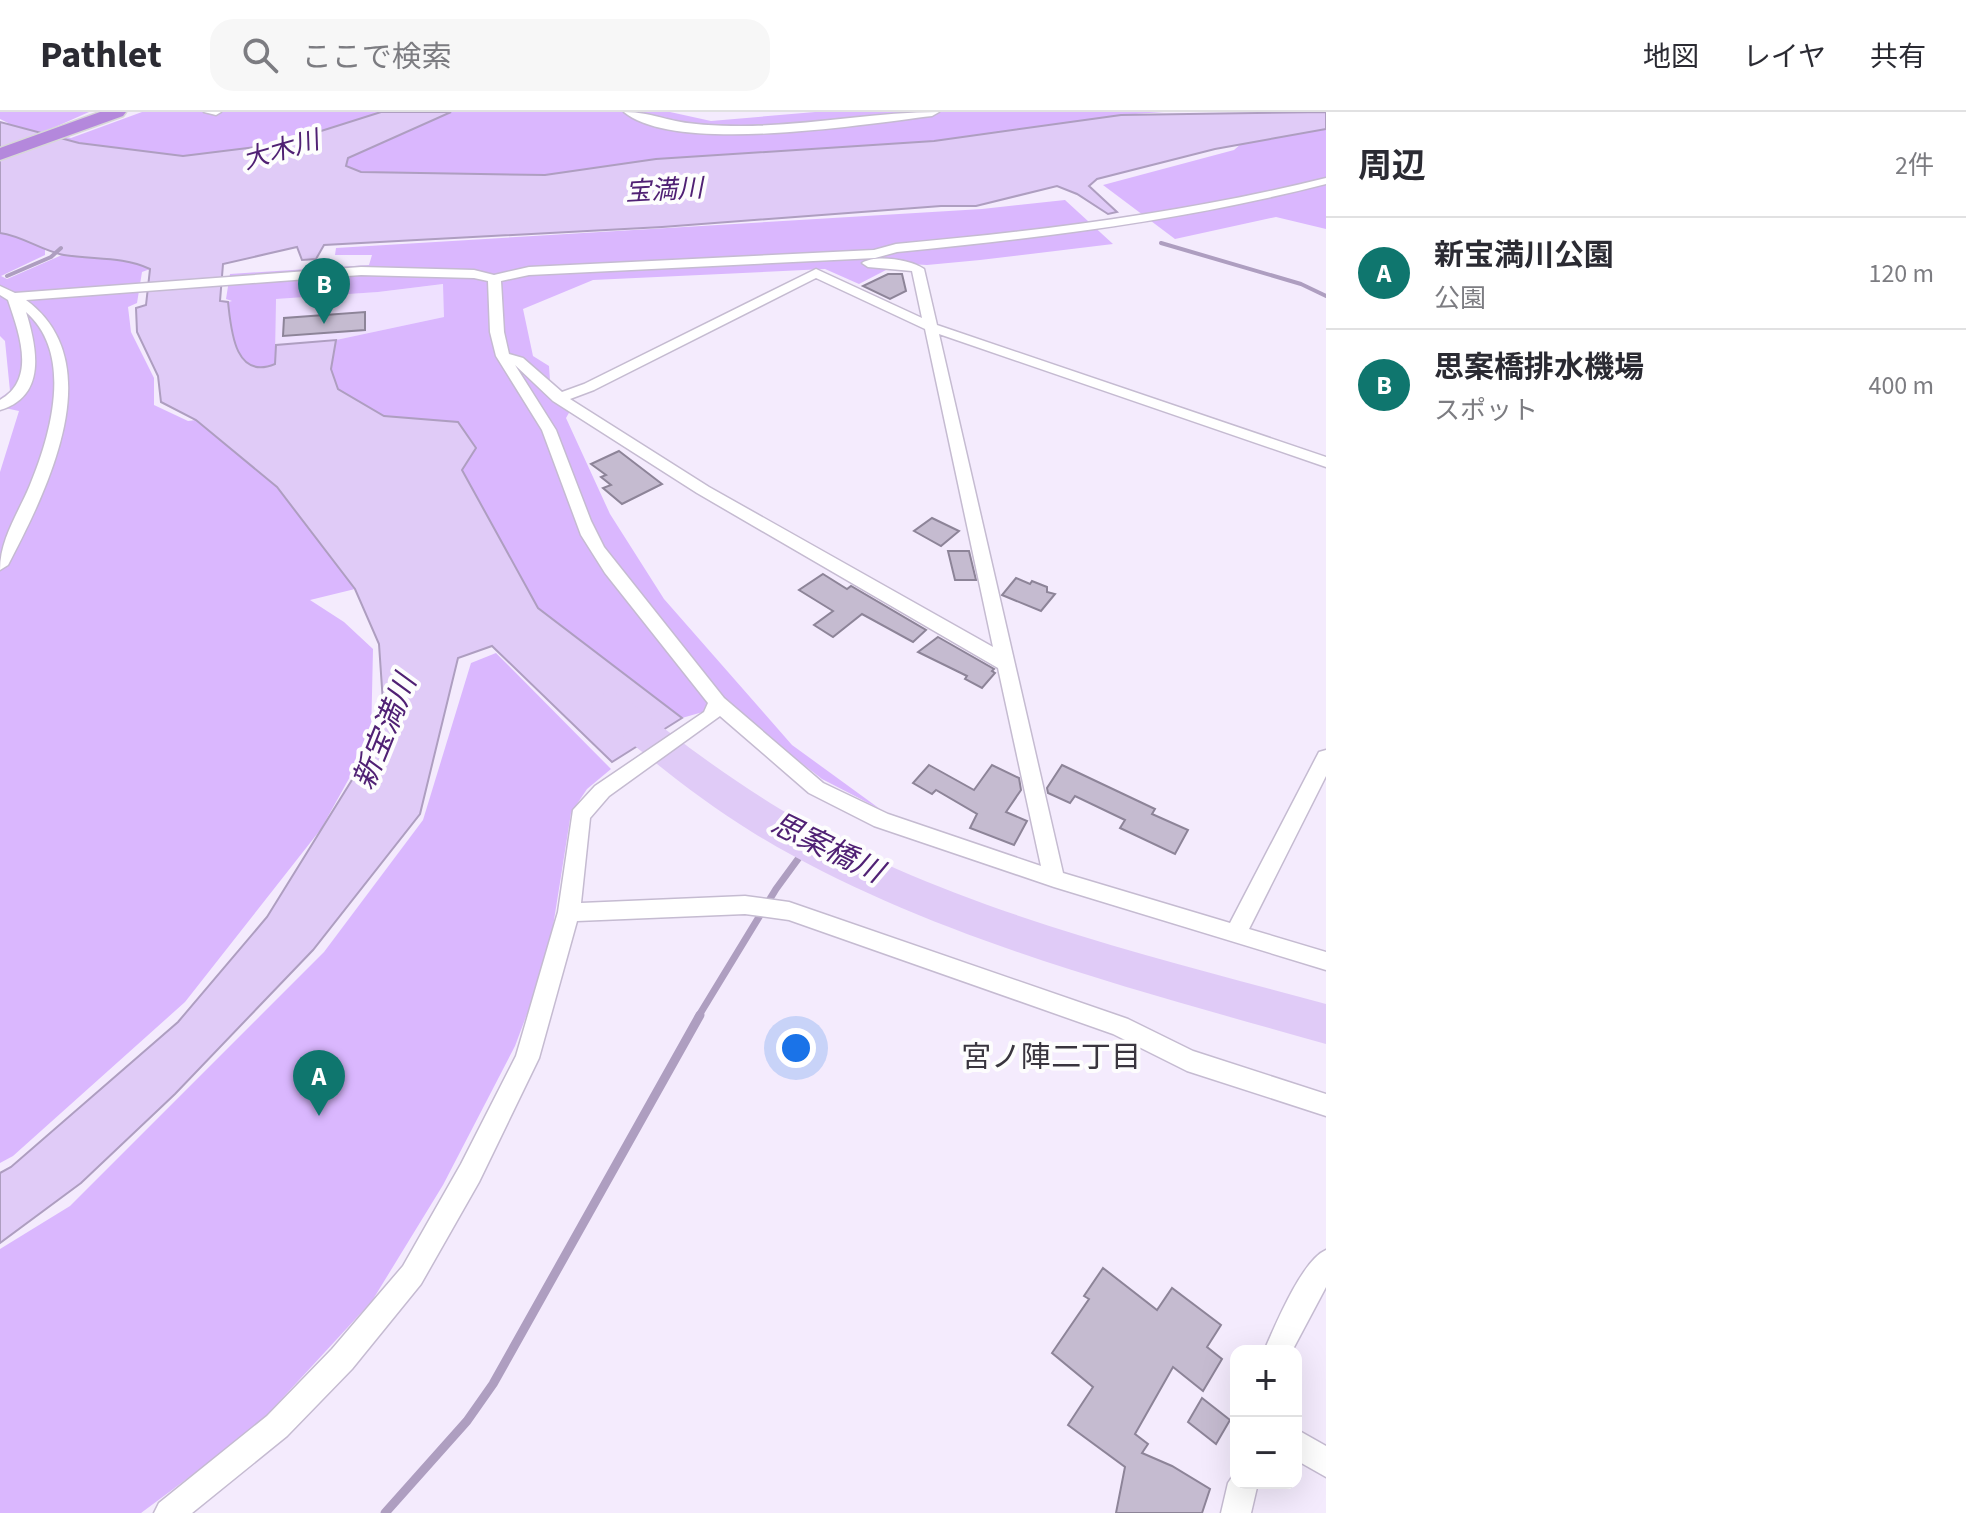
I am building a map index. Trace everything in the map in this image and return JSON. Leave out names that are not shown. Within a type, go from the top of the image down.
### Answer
[{"type":"highway","points":[[0,154],[117,112]]},
{"type":"street","points":[[209,112],[216,112]]},
{"type":"street","points":[[631,112],[672,126],[723,130],[932,112]]},
{"type":"street","points":[[7,293],[141,290],[395,271],[474,274],[494,279],[529,271],[829,258],[1059,233],[1158,218],[1326,181]]},
{"type":"street","points":[[829,258],[843,262],[899,264],[918,269],[1054,879]]},
{"type":"street","points":[[558,398],[589,387],[811,273],[824,274],[931,327],[1326,462]]},
{"type":"street","points":[[494,279],[497,337],[503,356],[549,429],[594,544],[624,589],[701,679],[714,710],[816,788],[881,820],[1054,879],[1326,961]]},
{"type":"street","points":[[0,406],[20,396],[25,388],[30,348],[7,293]]},
{"type":"street","points":[[0,565],[46,470],[58,411],[61,372],[50,332],[7,293]]},
{"type":"street","points":[[503,356],[518,361],[558,398],[703,490],[995,656],[1009,667]]},
{"type":"street","points":[[169,1513],[277,1426],[342,1359],[412,1275],[470,1173],[527,1058],[569,912],[580,816],[602,791],[714,710]]},
{"type":"street","points":[[1235,934],[1326,757]]},
{"type":"street","points":[[569,912],[745,905],[789,911],[1120,1026],[1187,1060],[1326,1105]]},
{"type":"street","points":[[1281,1345],[1297,1310],[1326,1263]]},
{"type":"street","points":[[1302,1447],[1326,1463]]},
{"type":"street","points":[[1236,1513],[1242,1489]]},
{"type":"shaded area","points":[[0,112],[89,112],[44,132],[71,138],[142,112],[381,112],[280,144],[183,156],[79,143],[7,125],[0,119]]},
{"type":"shaded area","points":[[451,112],[670,112],[711,121],[815,112],[1164,112],[1121,115],[934,141],[656,159],[545,175],[361,172],[346,166],[348,158]]},
{"type":"shaded area","points":[[1326,129],[1326,229],[1276,217],[1175,239],[1103,185],[1234,150],[1242,143]]},
{"type":"shaded area","points":[[1065,200],[1113,244],[927,265],[889,263],[886,270],[859,284],[825,269],[593,280],[523,309],[533,356],[549,366],[551,395],[570,411],[566,418],[610,514],[664,599],[792,745],[880,809],[822,779],[727,705],[682,718],[538,608],[462,470],[458,422],[384,416],[338,389],[331,369],[336,340],[444,317],[443,284],[276,299],[275,364],[261,367],[251,365],[237,350],[229,313],[228,302],[232,301],[226,299],[230,274],[369,265],[372,255],[335,255],[336,248],[982,209]]},
{"type":"shaded area","points":[[0,233],[14,235],[45,248],[45,255],[1,276],[7,279],[62,255],[131,260],[150,269],[142,272],[137,303],[128,307],[131,332],[154,378],[154,405],[188,421],[196,420],[277,487],[355,589],[310,600],[344,622],[373,649],[371,739],[321,829],[185,1002],[13,1156],[0,1163],[0,472],[19,411],[0,407],[0,398],[10,391],[5,341],[0,336]]},
{"type":"shaded area","points":[[444,284],[444,317],[336,340],[276,345],[275,299]]},
{"type":"shaded area","points":[[496,653],[611,769],[587,789],[571,813],[548,958],[515,1046],[443,1185],[372,1301],[254,1429],[141,1513],[0,1513],[0,1249],[70,1206],[324,952],[423,820],[471,663]]},
{"type":"water","points":[[381,112],[451,112],[348,158],[346,166],[361,172],[545,175],[656,159],[934,141],[1121,115],[1326,112],[1326,129],[1215,149],[1097,179],[1089,186],[1117,212],[1108,214],[1077,194],[1057,186],[976,206],[324,245],[316,259],[302,260],[297,247],[223,264],[220,301],[228,302],[233,338],[243,359],[261,367],[275,364],[276,345],[336,340],[331,369],[338,389],[384,416],[458,422],[476,448],[462,470],[538,608],[682,718],[612,762],[492,646],[458,658],[420,814],[313,950],[175,1094],[81,1183],[0,1243],[0,1173],[11,1167],[178,1022],[267,917],[373,746],[383,703],[379,644],[355,589],[277,487],[196,420],[161,402],[158,376],[137,332],[136,308],[146,305],[150,269],[118,260],[64,255],[0,233],[0,122],[79,143],[183,156],[280,144]]},
{"type":"building","points":[[888,274],[902,274],[906,291],[890,299],[863,286]]},
{"type":"building","points":[[365,312],[365,330],[283,336],[284,318]]},
{"type":"building","points":[[619,451],[662,484],[622,504],[603,488],[611,485],[601,477],[606,475],[591,464]]},
{"type":"building","points":[[932,518],[959,531],[941,546],[914,531]]},
{"type":"building","points":[[948,551],[969,551],[976,580],[955,580]]},
{"type":"building","points":[[823,574],[847,589],[851,586],[926,630],[913,642],[862,614],[833,637],[814,625],[833,611],[799,590]]},
{"type":"building","points":[[1016,578],[1047,587],[1047,592],[1055,594],[1041,611],[1002,595]]},
{"type":"building","points":[[938,637],[994,669],[992,671],[995,673],[982,688],[965,679],[967,676],[918,652]]},
{"type":"building","points":[[929,765],[974,790],[992,765],[1019,778],[1021,790],[1006,812],[1027,821],[1014,845],[970,828],[977,814],[936,790],[932,794],[913,783]]},
{"type":"building","points":[[1062,765],[1155,809],[1152,814],[1188,830],[1175,854],[1120,828],[1125,820],[1075,796],[1070,803],[1048,793],[1047,788]]},
{"type":"building","points":[[1103,1268],[1157,1310],[1172,1288],[1221,1325],[1207,1347],[1222,1359],[1203,1391],[1173,1367],[1135,1434],[1148,1444],[1142,1453],[1172,1466],[1210,1489],[1202,1513],[1116,1513],[1125,1467],[1068,1425],[1093,1387],[1052,1353],[1089,1299],[1084,1296]]},
{"type":"building","points":[[1202,1398],[1230,1420],[1216,1444],[1188,1422]]},
{"type":"waterway","points":[[1161,243],[1301,284],[1326,296]]},
{"type":"waterway","points":[[7,276],[51,257],[61,248]]},
{"type":"waterway","name":"思案橋川","points":[[610,705],[685,768],[768,822],[855,867],[947,906],[1041,940],[1326,1024]]},
{"type":"waterway","points":[[698,1017],[776,889],[809,844]]},
{"type":"waterway","points":[[385,1513],[467,1421],[493,1384],[700,1015]]},
{"type":"place","name":"思案橋排水機場","points":[[324,324]]},
{"type":"place","name":"新宝満川公園","points":[[319,1116]]},
{"type":"district","name":"宮ノ陣二丁目","points":[[1051,1057]]},
{"type":"water label","name":"大木川","points":[[281,150]]},
{"type":"water label","name":"宝満川","points":[[664,190]]},
{"type":"water label","name":"新宝満川","points":[[385,732]]}]
